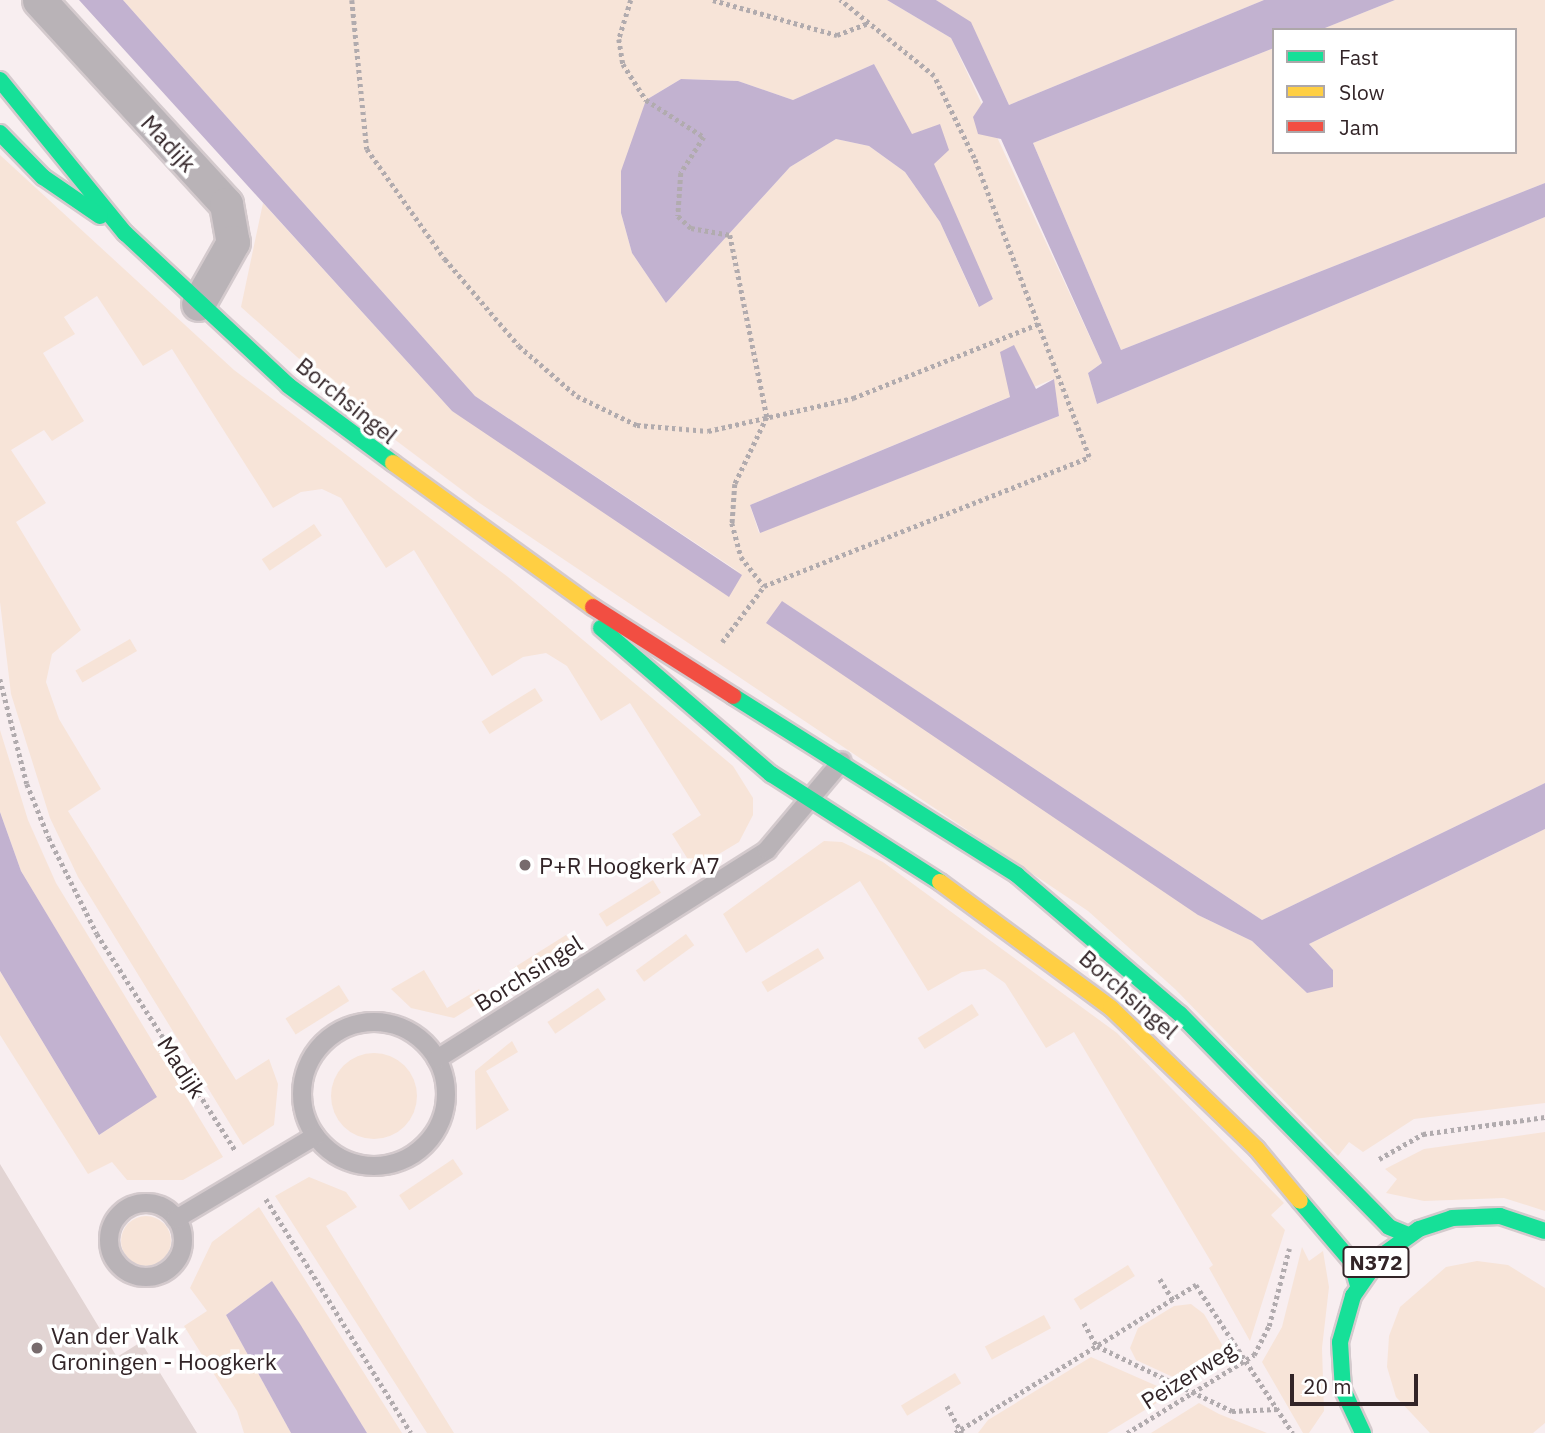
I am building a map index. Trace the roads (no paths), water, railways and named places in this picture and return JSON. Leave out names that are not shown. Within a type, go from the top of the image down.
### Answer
[{"type":"main road","name":"Borchsingel","points":[[0,80],[125,233],[198,304],[391,468],[554,583],[842,761],[1017,875],[1105,945],[1389,1227],[1408,1235]]},
{"type":"main road","name":"Borchsingel","points":[[0,134],[43,177],[125,233]]},
{"type":"main road","name":"Borchsingel","points":[[554,583],[662,687],[809,801],[1046,955],[1174,1066],[1351,1261],[1358,1286]]},
{"type":"main road","name":"N372","points":[[1363,1433],[1347,1401],[1339,1354],[1358,1286],[1408,1235],[1476,1215],[1545,1231]]},
{"type":"street","name":"Madijk","points":[[39,0],[226,204],[233,242],[198,304]]},
{"type":"lane","name":"Borchsingel","points":[[437,1059],[708,892],[767,850],[842,761]]},
{"type":"lane","points":[[389,1023],[410,1031],[437,1059],[445,1104],[427,1143],[410,1156],[390,1164],[352,1162],[315,1136],[305,1116],[303,1083],[314,1054],[328,1038],[347,1027],[389,1023]]},
{"type":"lane","points":[[176,1219],[315,1136]]},
{"type":"lane","points":[[147,1202],[176,1219],[183,1247],[170,1269],[133,1275],[113,1257],[110,1232],[123,1210],[147,1202]]},
{"type":"place","name":"P+R Hoogkerk A7","points":[[525,865]]},
{"type":"place","name":"Van der Valk Groningen - Hoogkerk","points":[[37,1348]]}]
